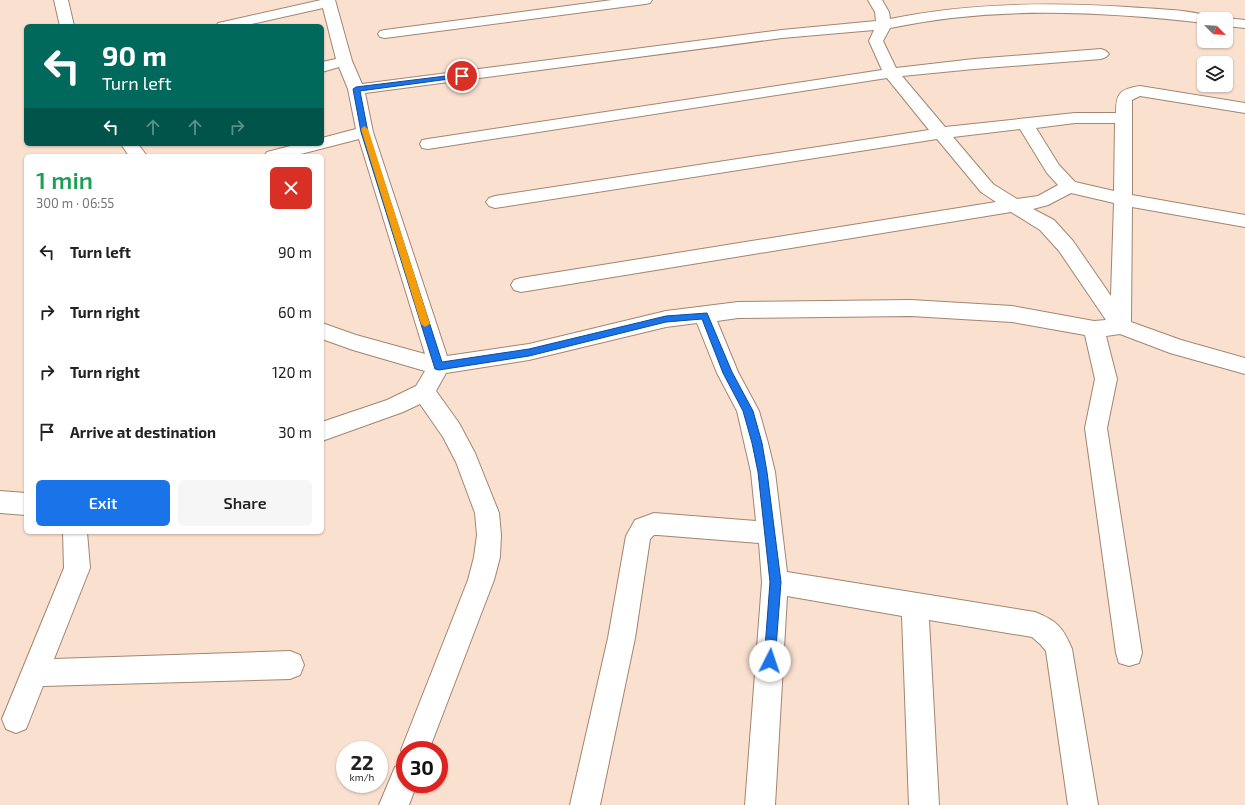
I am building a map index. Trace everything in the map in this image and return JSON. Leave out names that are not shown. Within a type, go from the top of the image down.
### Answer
[{"type":"street","points":[[61,0],[62,12],[66,24]]},
{"type":"street","points":[[385,34],[645,0]]},
{"type":"street","points":[[875,0],[882,12],[884,25],[876,41],[891,73],[987,188],[1047,225],[1066,246],[1121,326]]},
{"type":"street","points":[[232,24],[328,2],[344,61],[356,89],[365,132],[439,366],[424,392],[395,406],[324,431]]},
{"type":"street","points":[[356,89],[782,34],[884,25],[921,17],[962,12],[1023,9],[1091,9],[1151,13],[1197,18]]},
{"type":"street","points":[[1233,23],[1245,24]]},
{"type":"street","points":[[428,144],[891,73],[974,64],[1101,54]]},
{"type":"street","points":[[324,66],[344,61]]},
{"type":"street","points":[[1121,326],[1124,99],[1131,93],[1140,91],[1245,108]]},
{"type":"street","points":[[495,202],[942,133],[1075,118],[1123,118]]},
{"type":"street","points":[[1025,124],[1053,169],[1069,187],[1122,199],[1245,221]]},
{"type":"street","points":[[324,142],[365,132]]},
{"type":"street","points":[[280,154],[310,146]]},
{"type":"street","points":[[521,286],[1042,201],[1069,187]]},
{"type":"street","points":[[324,332],[353,342],[439,366],[529,352],[666,319],[738,310],[911,308],[1012,314],[1094,329],[1121,326],[1177,346],[1245,366]]},
{"type":"street","points":[[704,315],[728,373],[748,411],[757,443],[770,533],[775,582],[760,805]]},
{"type":"street","points":[[1094,329],[1106,379],[1096,428],[1129,653]]},
{"type":"street","points":[[418,741],[481,580],[487,557],[489,535],[487,513],[467,460],[451,430],[424,392]]},
{"type":"street","points":[[0,502],[24,504]]},
{"type":"street","points":[[585,805],[619,653],[638,536],[641,531],[651,524],[658,524],[770,533]]},
{"type":"street","points":[[16,719],[77,568],[75,534]]},
{"type":"street","points":[[775,582],[1035,625],[1044,629],[1051,635],[1059,650],[1083,805]]},
{"type":"street","points":[[915,605],[924,805]]},
{"type":"street","points":[[35,673],[290,665]]},
{"type":"street","points":[[394,805],[399,793]]},
{"type":"slow traffic","points":[[364,129],[425,324]]},
{"type":"route","points":[[462,76],[356,89],[365,132],[439,366],[529,352],[666,319],[704,315],[728,373],[748,411],[757,443],[770,533],[775,582],[770,661]]}]
